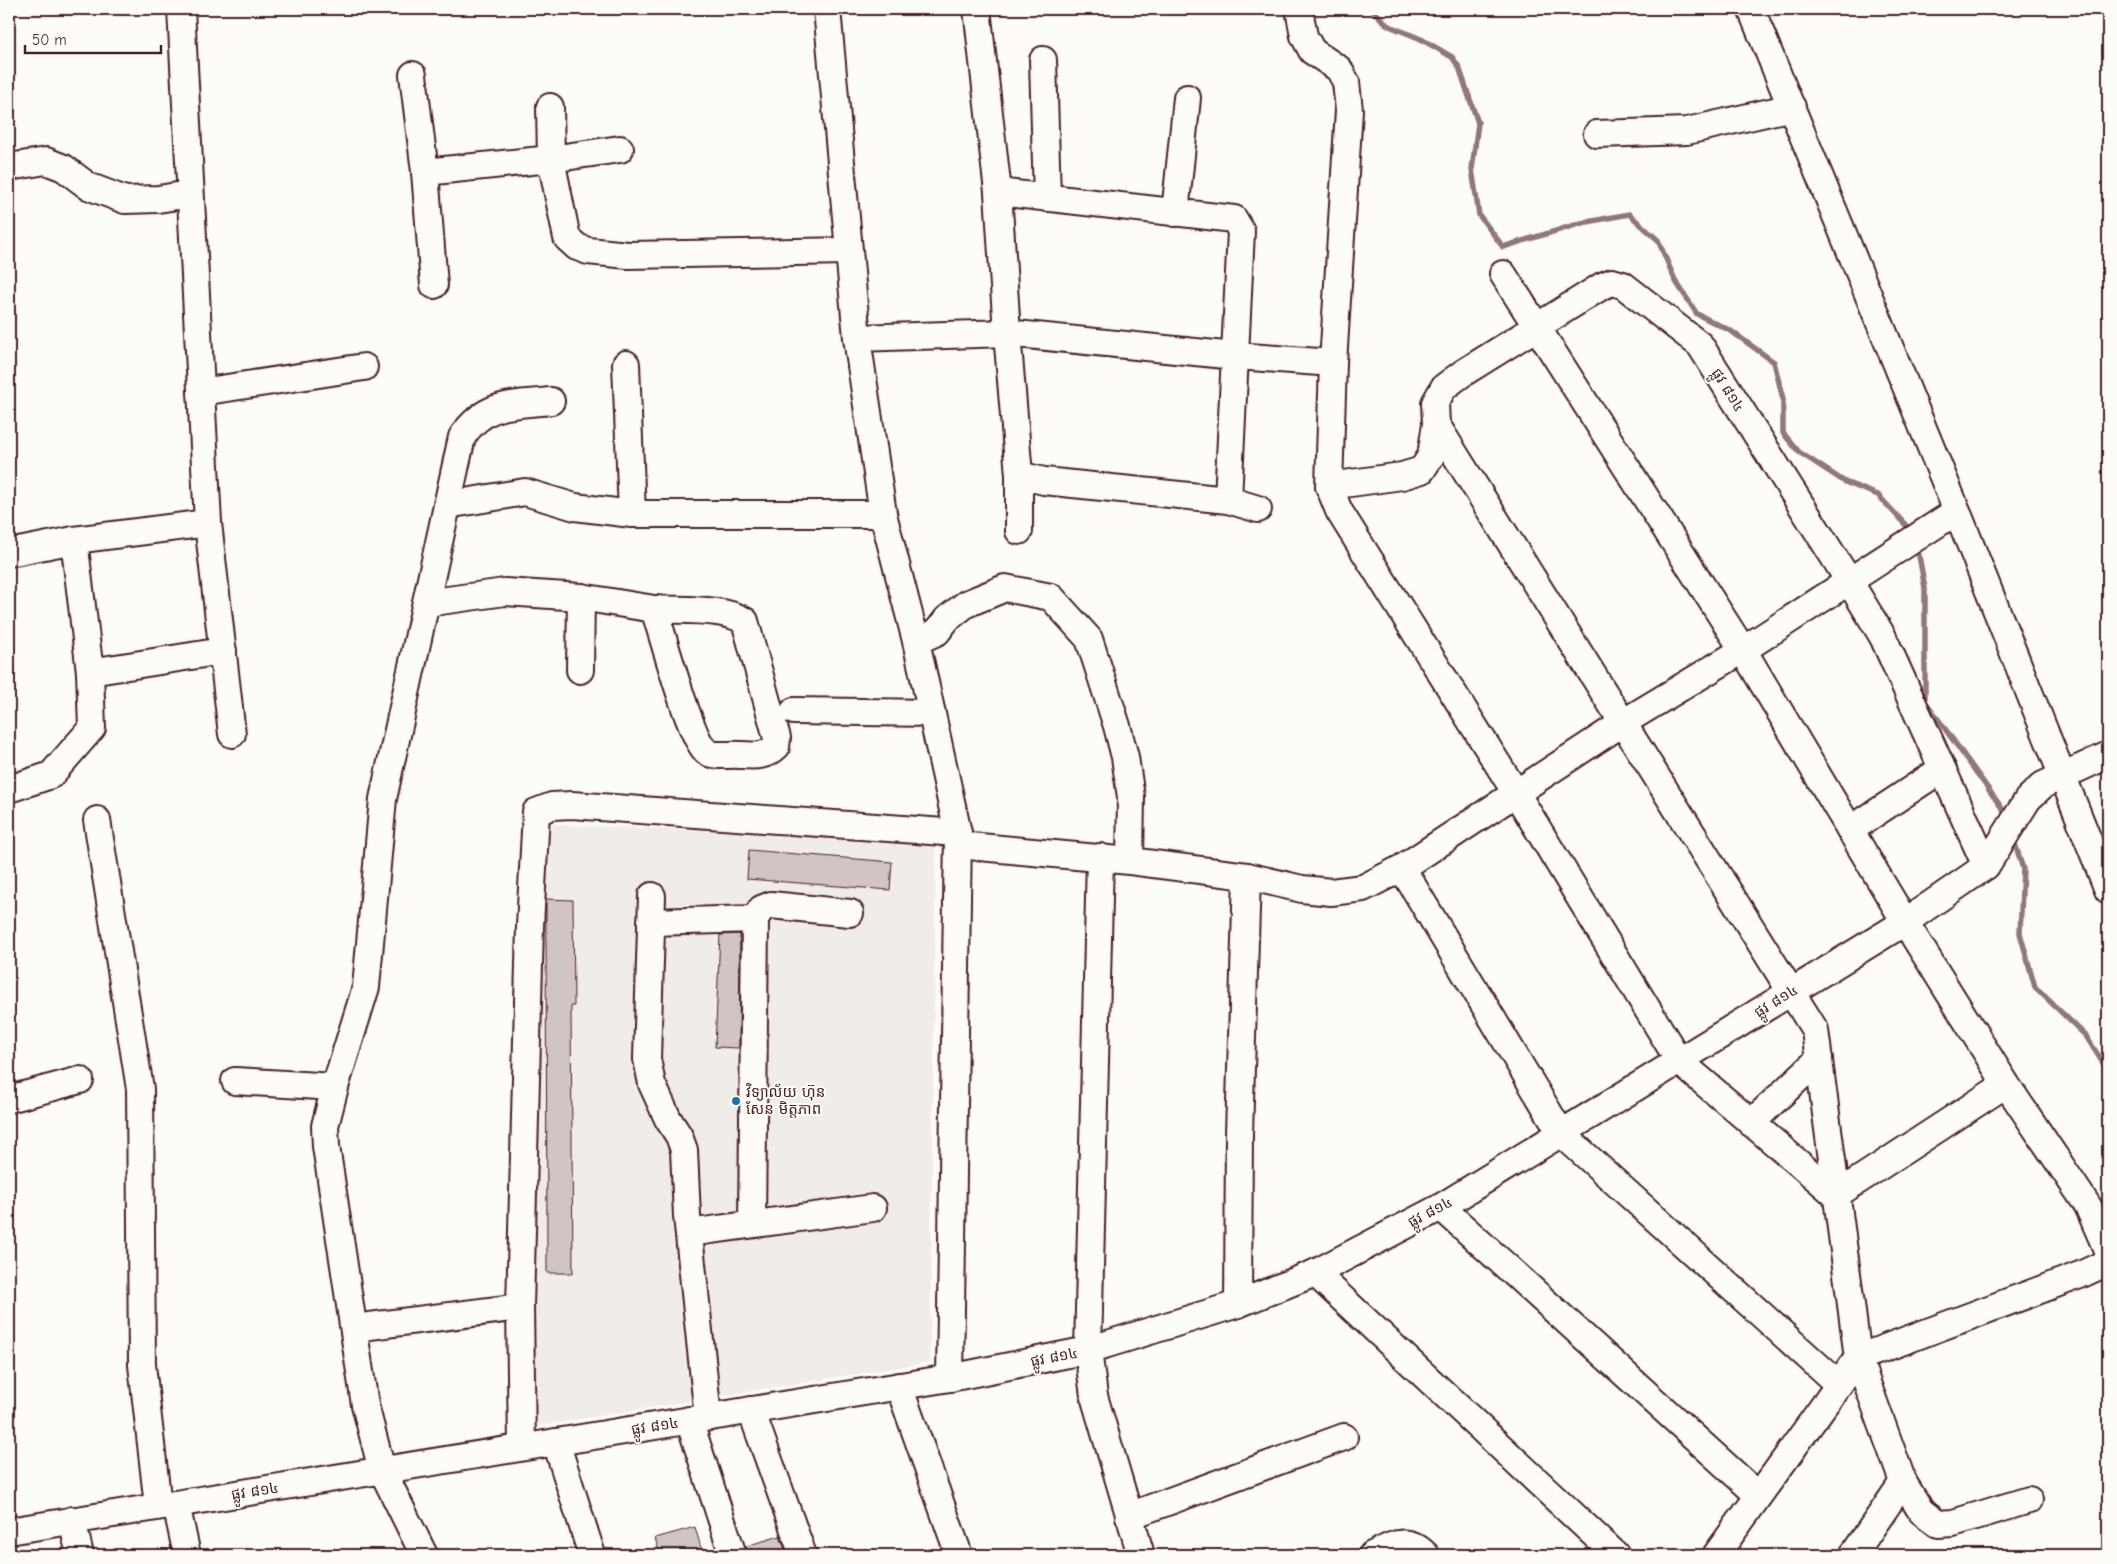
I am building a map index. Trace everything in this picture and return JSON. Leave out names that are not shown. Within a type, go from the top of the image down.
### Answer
[{"type":"street","points":[[827,9],[857,338],[883,514],[916,641],[958,839],[950,1378]]},
{"type":"street","points":[[977,9],[998,192],[1007,334],[1019,475],[1019,531]]},
{"type":"street","points":[[1300,9],[1304,36],[1312,51],[1338,69],[1346,82],[1349,110],[1333,363],[1329,486],[1339,512],[1516,792],[1679,1061],[1836,1195]]},
{"type":"street","points":[[1751,9],[1957,511],[2108,890]]},
{"type":"street","points":[[182,18],[208,523],[232,734]]},
{"type":"street","points":[[1043,60],[1047,198]]},
{"type":"street","points":[[414,74],[425,172],[434,285]]},
{"type":"street","points":[[1175,213],[1187,98]]},
{"type":"street","points":[[550,107],[551,159],[567,238],[577,247],[588,251],[628,255],[849,251]]},
{"type":"street","points":[[1598,134],[1687,131],[1792,107]]},
{"type":"street","points":[[425,172],[551,159],[620,149]]},
{"type":"street","points":[[9,167],[46,161],[64,168],[88,186],[124,200],[158,199],[190,194]]},
{"type":"street","points":[[998,192],[1234,219],[1241,231],[1228,500]]},
{"type":"street","points":[[1503,274],[1743,650],[1905,922],[2006,1084],[2088,1206],[2108,1252]]},
{"type":"street","name":"ផ្លូវ ៨១៤","points":[[9,1531],[950,1378],[1088,1350],[1238,1304],[1314,1273],[1441,1207],[1905,922],[1991,859],[1942,769],[1883,637],[1700,345],[1623,285],[1612,282],[1602,286],[1463,373],[1444,387],[1435,403],[1436,424],[1431,456],[1422,470],[1402,476],[1329,486]]},
{"type":"street","points":[[857,338],[1007,334],[1235,356],[1333,363]]},
{"type":"street","points":[[626,364],[632,514]]},
{"type":"street","points":[[201,392],[364,367]]},
{"type":"street","points":[[424,1555],[382,1470],[365,1406],[326,1146],[325,1126],[335,1086],[366,987],[383,798],[462,437],[471,423],[485,412],[499,406],[552,402]]},
{"type":"street","points":[[1436,424],[1624,722],[1814,1030],[1858,1358],[1903,1482],[1922,1511],[1938,1524],[1953,1523],[2029,1500]]},
{"type":"street","points":[[1019,475],[1044,481],[1228,500],[1258,509]]},
{"type":"street","points":[[447,505],[525,492],[575,507],[632,514],[883,514]]},
{"type":"street","points":[[522,1448],[520,1307],[530,926],[536,812],[552,806],[572,805],[958,839],[1247,876],[1302,889],[1331,892],[1363,888],[1402,868],[1624,722],[1743,650],[1957,511]]},
{"type":"street","points":[[9,553],[74,540],[208,523]]},
{"type":"street","points":[[9,789],[51,774],[92,728],[90,672],[74,540]]},
{"type":"street","points":[[916,641],[937,632],[947,619],[966,604],[1005,588],[1051,596],[1089,639],[1118,726],[1125,757],[1130,797],[1130,860]]},
{"type":"street","points":[[426,603],[505,592],[581,597],[654,609],[736,615],[745,621],[777,738],[776,747],[760,756],[708,753],[701,746],[688,722],[654,609]]},
{"type":"street","points":[[580,670],[581,597]]},
{"type":"street","points":[[90,672],[223,651]]},
{"type":"street","points":[[794,711],[932,712]]},
{"type":"street","points":[[1991,859],[2028,799],[2043,785],[2108,755]]},
{"type":"street","points":[[1850,830],[1942,769]]},
{"type":"street","points":[[97,820],[140,1089],[142,1365],[167,1505],[187,1555]]},
{"type":"street","points":[[1100,857],[1088,1350],[1094,1396],[1141,1555]]},
{"type":"street","points":[[1402,868],[1561,1133],[1838,1384]]},
{"type":"street","points":[[1238,1304],[1239,1134],[1247,876]]},
{"type":"street","points":[[652,896],[647,1059],[652,1084],[668,1119],[679,1136],[684,1150],[698,1419],[733,1555]]},
{"type":"street","points":[[752,1224],[755,919],[761,909],[771,905],[850,913]]},
{"type":"street","points":[[651,922],[755,919]]},
{"type":"street","points":[[1751,1123],[1819,1059]]},
{"type":"street","points":[[9,1099],[80,1080]]},
{"type":"street","points":[[235,1081],[335,1086]]},
{"type":"street","points":[[1836,1195],[2006,1084]]},
{"type":"street","points":[[1441,1207],[1758,1495]]},
{"type":"street","points":[[689,1233],[873,1208]]},
{"type":"street","points":[[1716,1555],[1858,1358],[2080,1275],[2108,1262]]},
{"type":"street","points":[[1314,1273],[1616,1555]]},
{"type":"street","points":[[354,1328],[520,1307]]},
{"type":"street","points":[[899,1386],[959,1555]]},
{"type":"street","points":[[751,1410],[803,1555]]},
{"type":"street","points":[[1128,1516],[1344,1437]]},
{"type":"street","points":[[556,1442],[592,1555]]},
{"type":"street","points":[[1853,1555],[1903,1482]]},
{"type":"street","points":[[72,1520],[80,1555]]},
{"type":"street","points":[[1372,1555],[1397,1542],[1410,1544],[1426,1555]]},
{"type":"shaded area","name":"វិទ្យាល័យ ហ៊ុន សែន មិត្តភាព","points":[[545,824],[936,840],[930,1362],[531,1427]]},
{"type":"building","points":[[749,850],[892,862],[890,890],[747,879]]},
{"type":"building","points":[[546,899],[573,900],[574,1006],[571,1006],[573,1273],[547,1273]]},
{"type":"building","points":[[740,934],[739,1048],[715,1047],[720,935]]},
{"type":"building","points":[[695,1527],[703,1555],[660,1555],[655,1538]]},
{"type":"building","points":[[780,1536],[787,1555],[748,1555],[746,1546]]},
{"type":"waterway","points":[[1372,9],[1387,25],[1421,39],[1452,57],[1459,67],[1478,123],[1472,169],[1479,215],[1503,247],[1582,223],[1629,214],[1658,240],[1675,280],[1697,314],[1731,331],[1774,362],[1783,399],[1783,433],[1799,452],[1845,482],[1878,495],[1912,532]]},
{"type":"waterway","points":[[1917,545],[1925,588],[1925,701],[2004,811],[2007,819]]},
{"type":"waterway","points":[[2013,837],[2023,869],[2020,933],[2035,987],[2086,1036],[2108,1071]]},
{"type":"place","name":"វិទ្យាល័យ ហ៊ុន សែន មិត្តភាព","points":[[736,1101]]}]
